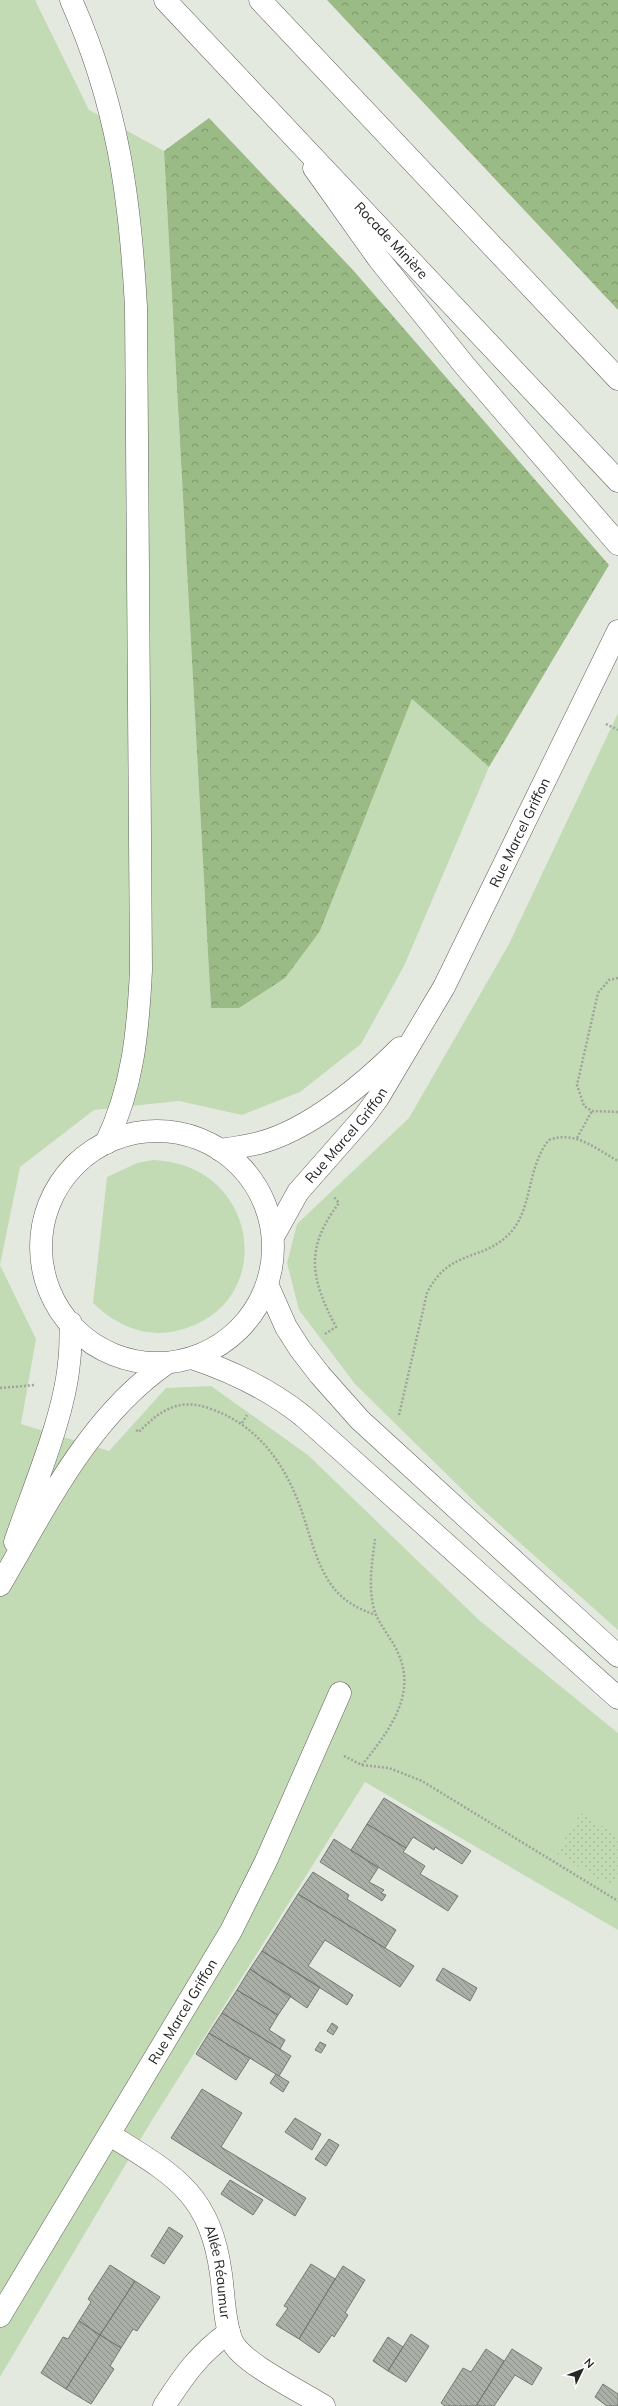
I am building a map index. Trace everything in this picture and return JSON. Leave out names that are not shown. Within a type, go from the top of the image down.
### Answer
[{"type":"main road","points":[[71,0],[96,63],[114,126],[127,197],[136,307],[141,970],[137,1028],[130,1076],[123,1105],[106,1143]]},
{"type":"main road","name":"Rocade Minière","points":[[165,0],[618,481]]},
{"type":"main road","points":[[260,0],[618,379]]},
{"type":"main road","points":[[290,134],[378,258],[465,366],[618,544]]},
{"type":"main road","name":"Rue Marcel Griffon","points":[[272,1237],[298,1192],[364,1117],[378,1098],[417,1032],[459,958],[618,631]]},
{"type":"main road","name":"Rue Marcel Griffon","points":[[220,1150],[260,1143],[314,1117],[332,1106],[377,1070],[417,1032]]},
{"type":"main road","points":[[164,1132],[193,1137],[220,1150],[243,1169],[253,1181],[266,1208],[272,1237],[273,1253],[267,1284],[257,1305],[244,1324],[221,1344],[192,1358],[167,1363],[136,1361],[114,1354],[94,1344],[71,1324],[54,1298],[44,1270],[42,1255],[44,1225],[53,1196],[70,1171],[92,1151],[106,1143],[134,1134],[164,1132]]},
{"type":"main road","points":[[267,1284],[286,1326],[300,1349],[320,1375],[360,1420],[618,1656]]},
{"type":"main road","points":[[0,1585],[55,1424],[69,1365],[71,1324]]},
{"type":"main road","points":[[192,1358],[241,1376],[281,1398],[618,1698]]},
{"type":"main road","points":[[0,1585],[65,1475],[111,1411],[144,1378],[167,1363]]},
{"type":"main road","name":"Rue Marcel Griffon","points":[[0,2316],[110,2135],[231,1931],[266,1862],[340,1693]]},
{"type":"main road","name":"Allée Réaumur","points":[[110,2135],[175,2178],[188,2191],[209,2222],[219,2257],[229,2332],[233,2343],[250,2361],[324,2406]]},
{"type":"main road","points":[[164,2406],[193,2364],[206,2349],[229,2332]]},
{"type":"path","points":[[618,978],[609,980],[598,993],[577,1085],[584,1106],[592,1111],[618,1112]]},
{"type":"path","points":[[576,1138],[592,1111]]},
{"type":"path","points":[[399,1415],[427,1293],[433,1281],[442,1269],[454,1262],[501,1242],[511,1232],[519,1220],[543,1147],[549,1140],[557,1137],[576,1138],[618,1161]]},
{"type":"path","points":[[0,1388],[32,1384],[64,1390]]},
{"type":"path","points":[[111,1411],[139,1432],[163,1410],[178,1406],[194,1405],[208,1408],[225,1414],[242,1423],[271,1451],[285,1471],[303,1515],[317,1557],[330,1584],[357,1609],[376,1615]]},
{"type":"path","points":[[362,1765],[383,1739],[400,1707],[404,1689],[401,1658],[376,1615],[371,1583],[374,1539]]},
{"type":"path","points":[[318,1742],[362,1765],[389,1768],[404,1772],[422,1781],[618,1902]]},
{"type":"green space","points":[[0,0],[35,0],[89,110],[164,151],[211,1008],[320,931],[412,699],[489,767],[404,966],[361,1044],[300,1092],[242,1115],[179,1101],[94,1110],[20,1167],[0,1265]]},
{"type":"green space","points":[[327,0],[618,0],[618,310]]},
{"type":"green space","points":[[209,118],[353,270],[609,565],[489,767],[412,699],[320,931],[285,978],[239,1008],[211,1008],[164,151]]},
{"type":"green space","points":[[618,713],[618,1630],[482,1509],[355,1384],[299,1310],[287,1263],[297,1224],[409,1118],[509,944]]},
{"type":"green space","points":[[153,1160],[190,1168],[217,1185],[235,1210],[244,1238],[243,1268],[231,1295],[209,1317],[176,1331],[164,1333],[153,1333],[131,1328],[111,1318],[93,1303],[107,1177],[137,1163]]},
{"type":"green space","points":[[0,1265],[36,1339],[21,1424],[109,1451],[166,1388],[211,1386],[308,1455],[479,1620],[618,1733],[618,1930],[365,1782],[149,2125],[0,2377]]},
{"type":"green space","points":[[581,1813],[618,1836],[618,1873],[610,1886],[556,1853]]},
{"type":"building","points":[[384,1798],[471,1851],[462,1864],[435,1847],[434,1850],[413,1837],[406,1848],[367,1824]]},
{"type":"building","points":[[367,1824],[406,1848],[403,1852],[425,1866],[420,1874],[458,1896],[448,1911],[351,1850]]},
{"type":"building","points":[[334,1839],[378,1868],[369,1882],[384,1890],[381,1893],[386,1895],[382,1901],[320,1862]]},
{"type":"building","points":[[313,1872],[349,1895],[347,1899],[396,1930],[385,1948],[298,1894]]},
{"type":"building","points":[[298,1894],[414,1966],[400,1987],[325,1940],[308,1966],[353,1995],[347,2005],[262,1951]]},
{"type":"building","points":[[262,1951],[320,1987],[307,2008],[250,1969]]},
{"type":"building","points":[[443,1968],[477,1988],[470,2001],[436,1980]]},
{"type":"building","points":[[250,1969],[291,1996],[278,2015],[237,1990]]},
{"type":"building","points":[[237,1990],[278,2015],[269,2030],[285,2040],[280,2049],[222,2013]]},
{"type":"building","points":[[222,2013],[291,2056],[279,2076],[209,2033]]},
{"type":"building","points":[[332,2023],[338,2027],[333,2035],[327,2031]]},
{"type":"building","points":[[209,2033],[250,2058],[236,2080],[196,2054]]},
{"type":"building","points":[[320,2042],[326,2045],[321,2053],[315,2050]]},
{"type":"building","points":[[276,2074],[289,2082],[283,2092],[270,2083]]},
{"type":"building","points":[[202,2089],[242,2113],[221,2147],[306,2198],[295,2216],[171,2138]]},
{"type":"building","points":[[295,2118],[321,2134],[312,2150],[285,2132]]},
{"type":"building","points":[[329,2139],[339,2145],[326,2166],[315,2159]]},
{"type":"building","points":[[230,2180],[263,2200],[253,2215],[221,2194]]},
{"type":"building","points":[[169,2227],[183,2236],[164,2264],[151,2256]]},
{"type":"building","points":[[311,2264],[335,2279],[299,2339],[276,2325],[288,2308],[284,2306]]},
{"type":"building","points":[[110,2265],[135,2281],[100,2335],[79,2321],[91,2302],[88,2299]]},
{"type":"building","points":[[343,2266],[365,2280],[345,2313],[348,2315],[334,2337],[332,2335],[319,2353],[299,2339]]},
{"type":"building","points":[[135,2281],[160,2297],[137,2331],[133,2329],[121,2348],[100,2335]]},
{"type":"building","points":[[79,2321],[100,2335],[66,2389],[41,2373],[63,2337],[68,2339]]},
{"type":"building","points":[[411,2334],[429,2346],[406,2382],[388,2371]]},
{"type":"building","points":[[100,2335],[121,2348],[110,2366],[114,2369],[91,2404],[66,2389]]},
{"type":"building","points":[[388,2337],[403,2347],[388,2371],[373,2361]]},
{"type":"building","points":[[486,2349],[504,2361],[476,2406],[445,2406],[441,2403],[463,2368],[471,2372]]},
{"type":"building","points":[[512,2349],[542,2368],[532,2385],[515,2375],[494,2406],[476,2406]]},
{"type":"building","points":[[603,2384],[618,2394],[618,2406],[607,2406],[595,2397]]}]
